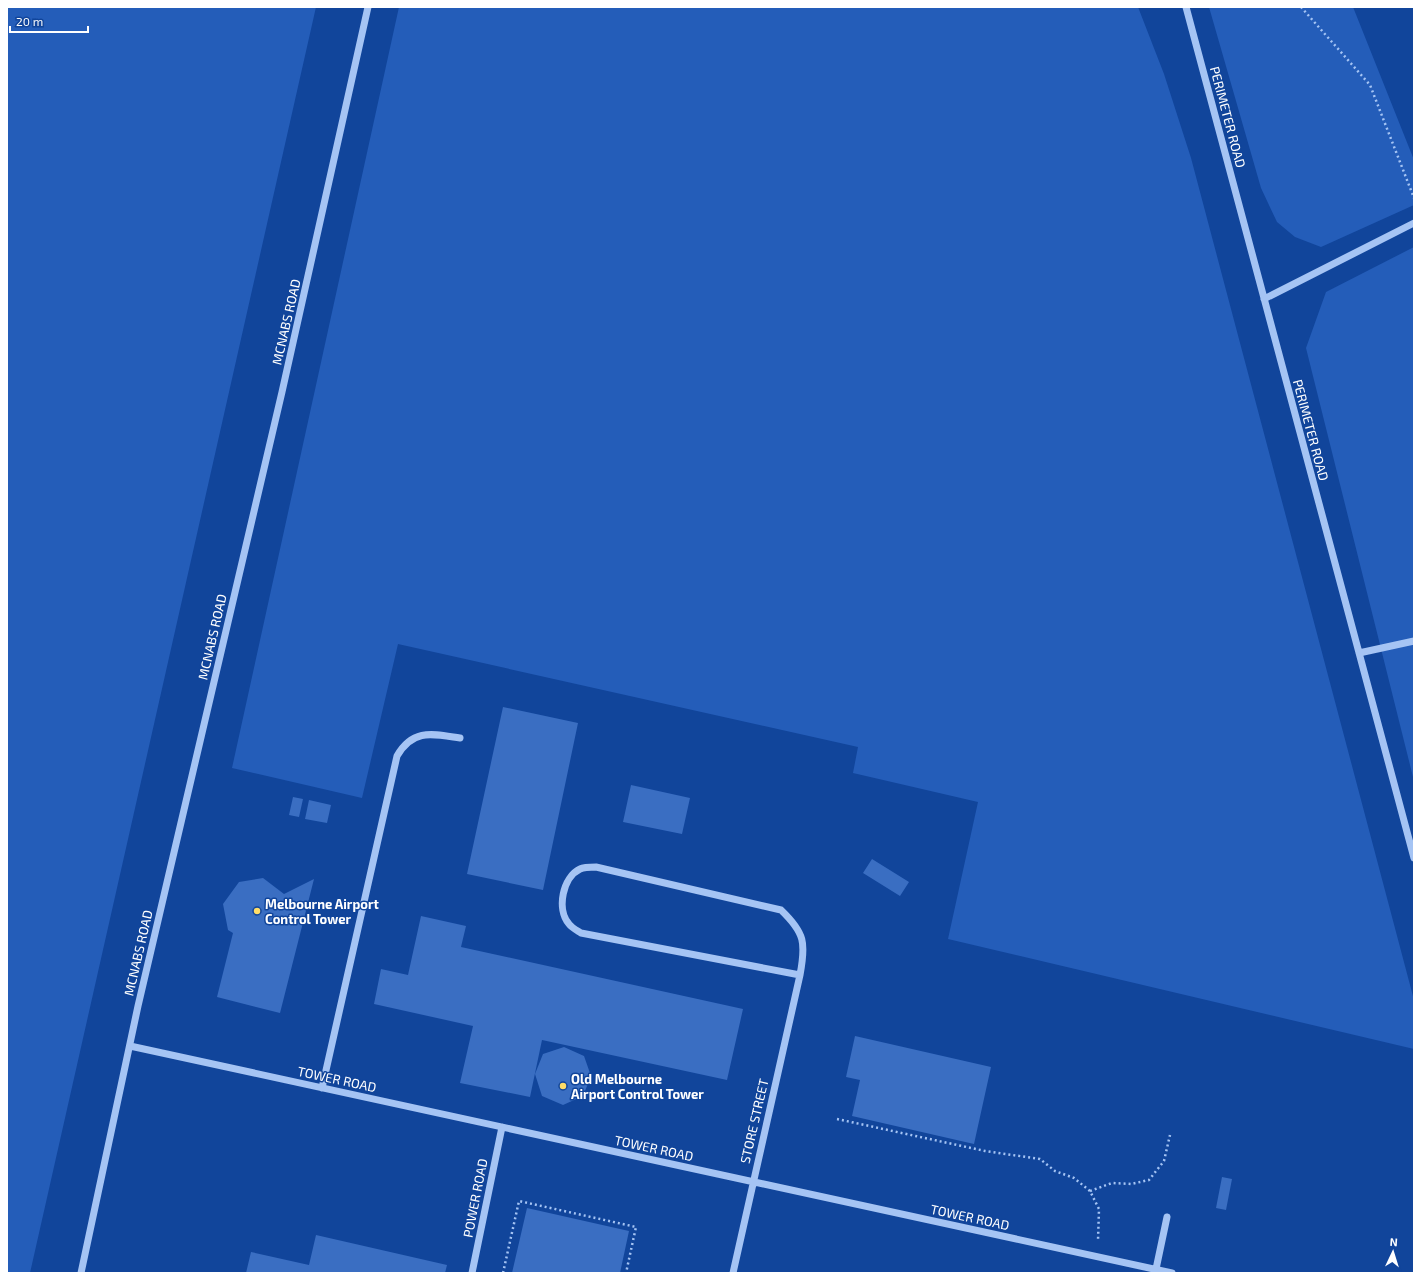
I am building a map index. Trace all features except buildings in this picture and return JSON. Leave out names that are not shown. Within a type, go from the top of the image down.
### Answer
[{"type":"street","name":"MCNABS ROAD","points":[[81,1273],[130,1046],[284,385],[368,7]]},
{"type":"street","name":"PERIMETER ROAD","points":[[1186,7],[1414,858]]},
{"type":"street","points":[[1264,299],[1414,223]]},
{"type":"street","points":[[1359,653],[1414,641]]},
{"type":"street","points":[[322,1088],[397,756],[404,744],[415,737],[429,734],[460,738]]},
{"type":"street","name":"STORE STREET","points":[[733,1273],[800,975],[803,940],[796,924],[782,910],[596,867],[581,868],[569,878],[564,892],[562,908],[568,924],[581,934],[800,975]]},
{"type":"street","name":"TOWER ROAD","points":[[130,1046],[1172,1273]]},
{"type":"street","name":"POWER ROAD","points":[[472,1273],[502,1127]]},
{"type":"street","points":[[1156,1269],[1167,1217]]},
{"type":"path","points":[[1301,7],[1370,85],[1414,198]]},
{"type":"path","points":[[837,1119],[985,1151],[1040,1159],[1055,1171],[1074,1178],[1090,1191],[1099,1209],[1100,1232],[1096,1256]]},
{"type":"path","points":[[1090,1191],[1112,1183],[1131,1184],[1149,1180],[1164,1161],[1170,1135]]},
{"type":"path","points":[[503,1273],[520,1202],[636,1226],[626,1273]]},
{"type":"shaded area","points":[[7,7],[316,7],[30,1273],[7,1273]]},
{"type":"shaded area","points":[[399,7],[1138,7],[1164,74],[1191,158],[1414,1000],[1414,1049],[948,939],[978,802],[853,773],[858,747],[398,644],[362,798],[232,768]]},
{"type":"shaded area","points":[[1209,7],[1353,7],[1414,160],[1414,205],[1321,247],[1295,237],[1277,222],[1261,188]]},
{"type":"shaded area","points":[[1414,247],[1414,781],[1306,348],[1326,292]]},
{"type":"place","name":"Melbourne Airport Control Tower","points":[[257,911]]},
{"type":"place","name":"Old Melbourne Airport Control Tower","points":[[563,1086]]}]
